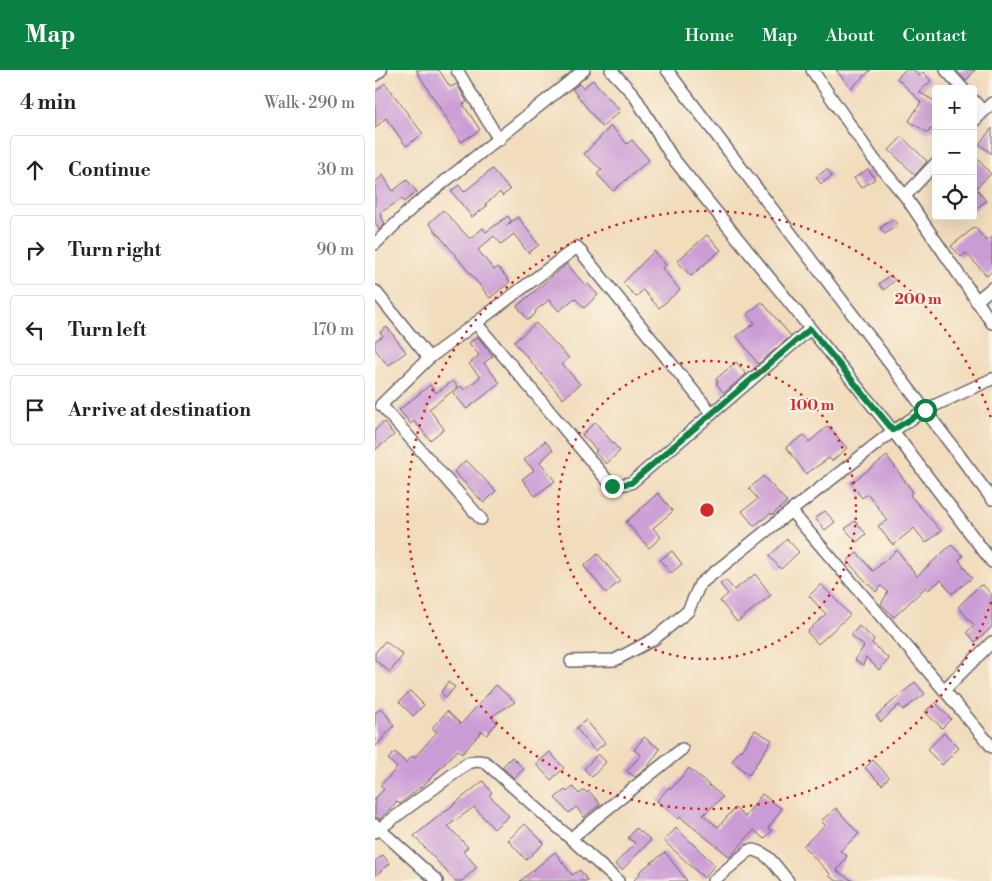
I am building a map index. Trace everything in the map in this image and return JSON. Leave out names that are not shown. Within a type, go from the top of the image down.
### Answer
[{"type":"street","points":[[375,75],[381,70]]},
{"type":"street","points":[[457,70],[499,140]]},
{"type":"street","points":[[375,244],[415,206],[584,70]]},
{"type":"street","points":[[611,70],[634,95],[672,157],[893,430],[992,562]]},
{"type":"street","points":[[667,70],[992,500]]},
{"type":"street","points":[[812,70],[873,158],[905,196],[992,323]]},
{"type":"street","points":[[946,70],[959,85]]},
{"type":"street","points":[[977,118],[988,107]]},
{"type":"street","points":[[905,196],[932,167]]},
{"type":"street","points":[[481,519],[381,405],[429,358],[577,247],[712,414]]},
{"type":"street","points":[[976,302],[992,288]]},
{"type":"street","points":[[375,291],[429,358]]},
{"type":"street","points":[[476,323],[612,486],[631,483],[810,329]]},
{"type":"street","points":[[571,661],[615,660],[653,639],[688,611],[700,584],[893,430],[925,410],[992,379]]},
{"type":"street","points":[[791,511],[992,747]]},
{"type":"street","points":[[944,690],[992,642]]},
{"type":"street","points":[[571,838],[682,749]]},
{"type":"street","points":[[437,881],[376,828],[468,763],[477,761],[485,762],[618,881]]},
{"type":"street","points":[[713,881],[750,850],[756,850],[762,852],[787,881]]},
{"type":"building","points":[[416,70],[439,70],[450,87],[457,84],[467,102],[463,104],[480,130],[461,142]]},
{"type":"building","points":[[836,70],[871,70],[851,88]]},
{"type":"building","points":[[905,70],[914,70],[919,76],[923,72],[931,81],[919,92],[932,100],[932,130],[930,129],[928,133],[909,121],[921,102],[897,78]]},
{"type":"building","points":[[956,70],[975,70],[966,81]]},
{"type":"building","points":[[593,80],[620,111],[602,127],[572,89],[579,84],[583,88]]},
{"type":"building","points":[[385,83],[423,134],[406,146],[386,118],[375,128],[375,92]]},
{"type":"building","points":[[611,126],[627,144],[632,140],[649,160],[613,191],[597,174],[602,170],[584,154]]},
{"type":"building","points":[[992,128],[992,154],[979,144]]},
{"type":"building","points":[[902,137],[927,161],[915,175],[889,150]]},
{"type":"building","points":[[977,158],[991,174],[977,187]]},
{"type":"building","points":[[492,169],[510,190],[502,196],[500,192],[485,204],[487,206],[472,217],[451,191],[459,185],[464,192]]},
{"type":"building","points":[[827,169],[832,176],[821,184],[816,177]]},
{"type":"building","points":[[868,169],[875,179],[861,188],[854,178]]},
{"type":"building","points":[[383,175],[393,191],[407,180],[417,192],[404,202],[402,199],[380,213],[385,224],[379,230],[375,222],[375,182]]},
{"type":"building","points":[[977,189],[986,201],[977,208]]},
{"type":"building","points":[[443,210],[470,239],[483,228],[486,232],[508,216],[511,221],[506,226],[518,217],[539,245],[528,253],[514,234],[501,244],[494,236],[478,250],[494,270],[498,267],[510,282],[490,298],[429,223]]},
{"type":"building","points":[[893,219],[898,225],[885,234],[880,228]]},
{"type":"building","points":[[975,227],[986,241],[992,237],[992,271],[987,276],[966,253],[961,257],[951,246]]},
{"type":"building","points":[[707,235],[721,250],[691,276],[677,261]]},
{"type":"building","points":[[654,251],[666,265],[662,268],[680,290],[659,308],[643,290],[636,297],[623,283]]},
{"type":"building","points":[[567,264],[586,286],[588,284],[598,295],[584,308],[575,298],[559,311],[549,300],[535,311],[536,313],[528,320],[517,306]]},
{"type":"building","points":[[890,275],[895,280],[884,290],[879,284]]},
{"type":"building","points":[[762,302],[791,336],[758,364],[737,336],[755,323],[747,314]]},
{"type":"building","points":[[536,323],[569,358],[562,364],[580,384],[563,399],[514,342]]},
{"type":"building","points":[[387,327],[406,352],[388,366],[375,349],[375,341],[383,336],[380,332]]},
{"type":"building","points":[[478,337],[493,356],[484,363],[500,383],[467,409],[453,393],[461,386],[464,390],[480,377],[469,364],[479,355],[469,343]]},
{"type":"building","points":[[736,362],[746,374],[724,393],[716,383],[718,382],[716,379]]},
{"type":"building","points":[[453,381],[458,387],[429,409],[444,429],[430,440],[414,421],[411,424],[399,410],[430,385],[436,393]]},
{"type":"building","points":[[384,422],[394,435],[375,450],[375,430]]},
{"type":"building","points":[[595,422],[620,451],[606,464],[595,452],[597,450],[582,435]]},
{"type":"building","points":[[828,426],[847,448],[832,461],[829,458],[806,474],[786,447],[804,435],[809,442]]},
{"type":"building","points":[[545,441],[553,450],[540,462],[555,481],[535,496],[522,479],[534,470],[524,460]]},
{"type":"building","points":[[887,456],[913,492],[910,495],[941,531],[926,543],[914,528],[893,545],[878,526],[887,520],[868,494],[862,498],[851,483]]},
{"type":"building","points":[[466,460],[496,491],[484,503],[454,472]]},
{"type":"building","points":[[763,476],[787,502],[772,515],[771,513],[754,526],[742,511],[758,499],[749,489]]},
{"type":"building","points":[[658,493],[673,511],[653,528],[661,537],[649,548],[626,522]]},
{"type":"building","points":[[825,511],[835,522],[825,530],[815,518]]},
{"type":"building","points":[[855,521],[866,534],[857,542],[845,529]]},
{"type":"building","points":[[787,539],[799,552],[781,569],[769,556]]},
{"type":"building","points":[[951,545],[963,556],[959,560],[972,578],[952,594],[941,580],[928,590],[926,587],[894,617],[881,604],[888,592],[881,586],[876,592],[847,561],[857,553],[873,571],[897,550],[917,576]]},
{"type":"building","points":[[672,551],[682,564],[671,573],[660,560]]},
{"type":"building","points":[[598,554],[620,581],[606,593],[584,566]]},
{"type":"building","points":[[755,574],[771,595],[737,622],[720,601],[728,594],[720,584],[726,580],[734,590]]},
{"type":"building","points":[[821,584],[850,615],[818,644],[807,632],[826,614],[809,596]]},
{"type":"building","points":[[983,585],[992,595],[992,627],[975,642],[967,632],[974,625],[958,607],[979,586]]},
{"type":"building","points":[[859,626],[874,639],[872,643],[889,659],[879,670],[866,657],[863,665],[855,660],[864,646],[851,635]]},
{"type":"building","points":[[385,641],[403,655],[390,672],[375,660],[375,653]]},
{"type":"building","points":[[448,682],[455,687],[446,698],[441,692]]},
{"type":"building","points":[[915,682],[925,694],[903,710],[899,705],[881,722],[876,716]]},
{"type":"building","points":[[496,685],[515,702],[491,717],[497,722],[487,735],[482,731],[462,754],[458,750],[421,788],[400,804],[397,802],[380,819],[375,817],[375,799],[384,789],[380,786],[397,768],[388,759],[395,752],[406,763],[412,756],[414,758],[437,732],[432,728],[447,711],[461,724]]},
{"type":"building","points":[[410,691],[424,705],[413,716],[399,702]]},
{"type":"building","points":[[935,702],[951,719],[942,728],[925,712]]},
{"type":"building","points":[[382,708],[394,726],[375,747],[375,713]]},
{"type":"building","points":[[586,720],[605,743],[595,751],[576,728]]},
{"type":"building","points":[[755,730],[772,740],[749,775],[732,761],[740,750],[742,751]]},
{"type":"building","points":[[944,733],[959,748],[942,765],[927,750]]},
{"type":"building","points":[[644,737],[660,749],[647,768],[635,777],[627,771],[641,755],[634,750]]},
{"type":"building","points":[[550,752],[564,768],[551,780],[536,764]]},
{"type":"building","points":[[598,754],[606,762],[592,777],[584,769]]},
{"type":"building","points":[[512,757],[524,769],[514,778],[502,767]]},
{"type":"building","points":[[873,760],[889,777],[882,785],[865,768]]},
{"type":"building","points":[[689,768],[723,797],[703,815],[718,827],[735,808],[745,817],[762,794],[782,809],[768,828],[772,831],[764,839],[754,830],[730,857],[680,817],[678,819],[657,801],[669,787],[671,789]]},
{"type":"building","points":[[483,781],[492,793],[489,795],[509,816],[494,829],[474,807],[448,826],[468,847],[463,851],[477,867],[462,881],[455,881],[414,836]]},
{"type":"building","points":[[573,787],[579,794],[584,790],[587,793],[589,791],[600,804],[584,817],[576,807],[569,813],[555,798],[565,790],[567,792]]},
{"type":"building","points":[[836,808],[859,834],[840,851],[847,856],[837,871],[853,881],[837,881],[829,876],[830,874],[803,846],[825,825],[821,821]]},
{"type":"building","points":[[525,824],[544,843],[526,860],[508,840]]},
{"type":"building","points":[[636,828],[651,840],[622,870],[615,864],[635,843],[628,838]]},
{"type":"building","points":[[676,828],[715,865],[704,878],[664,841]]},
{"type":"building","points":[[555,852],[572,875],[580,870],[588,881],[520,881]]},
{"type":"building","points":[[665,852],[687,881],[633,881],[640,874],[639,872]]},
{"type":"building","points":[[383,855],[390,864],[375,876],[375,861]]},
{"type":"route","points":[[612,486],[631,483],[810,329],[893,430],[925,410]]}]
